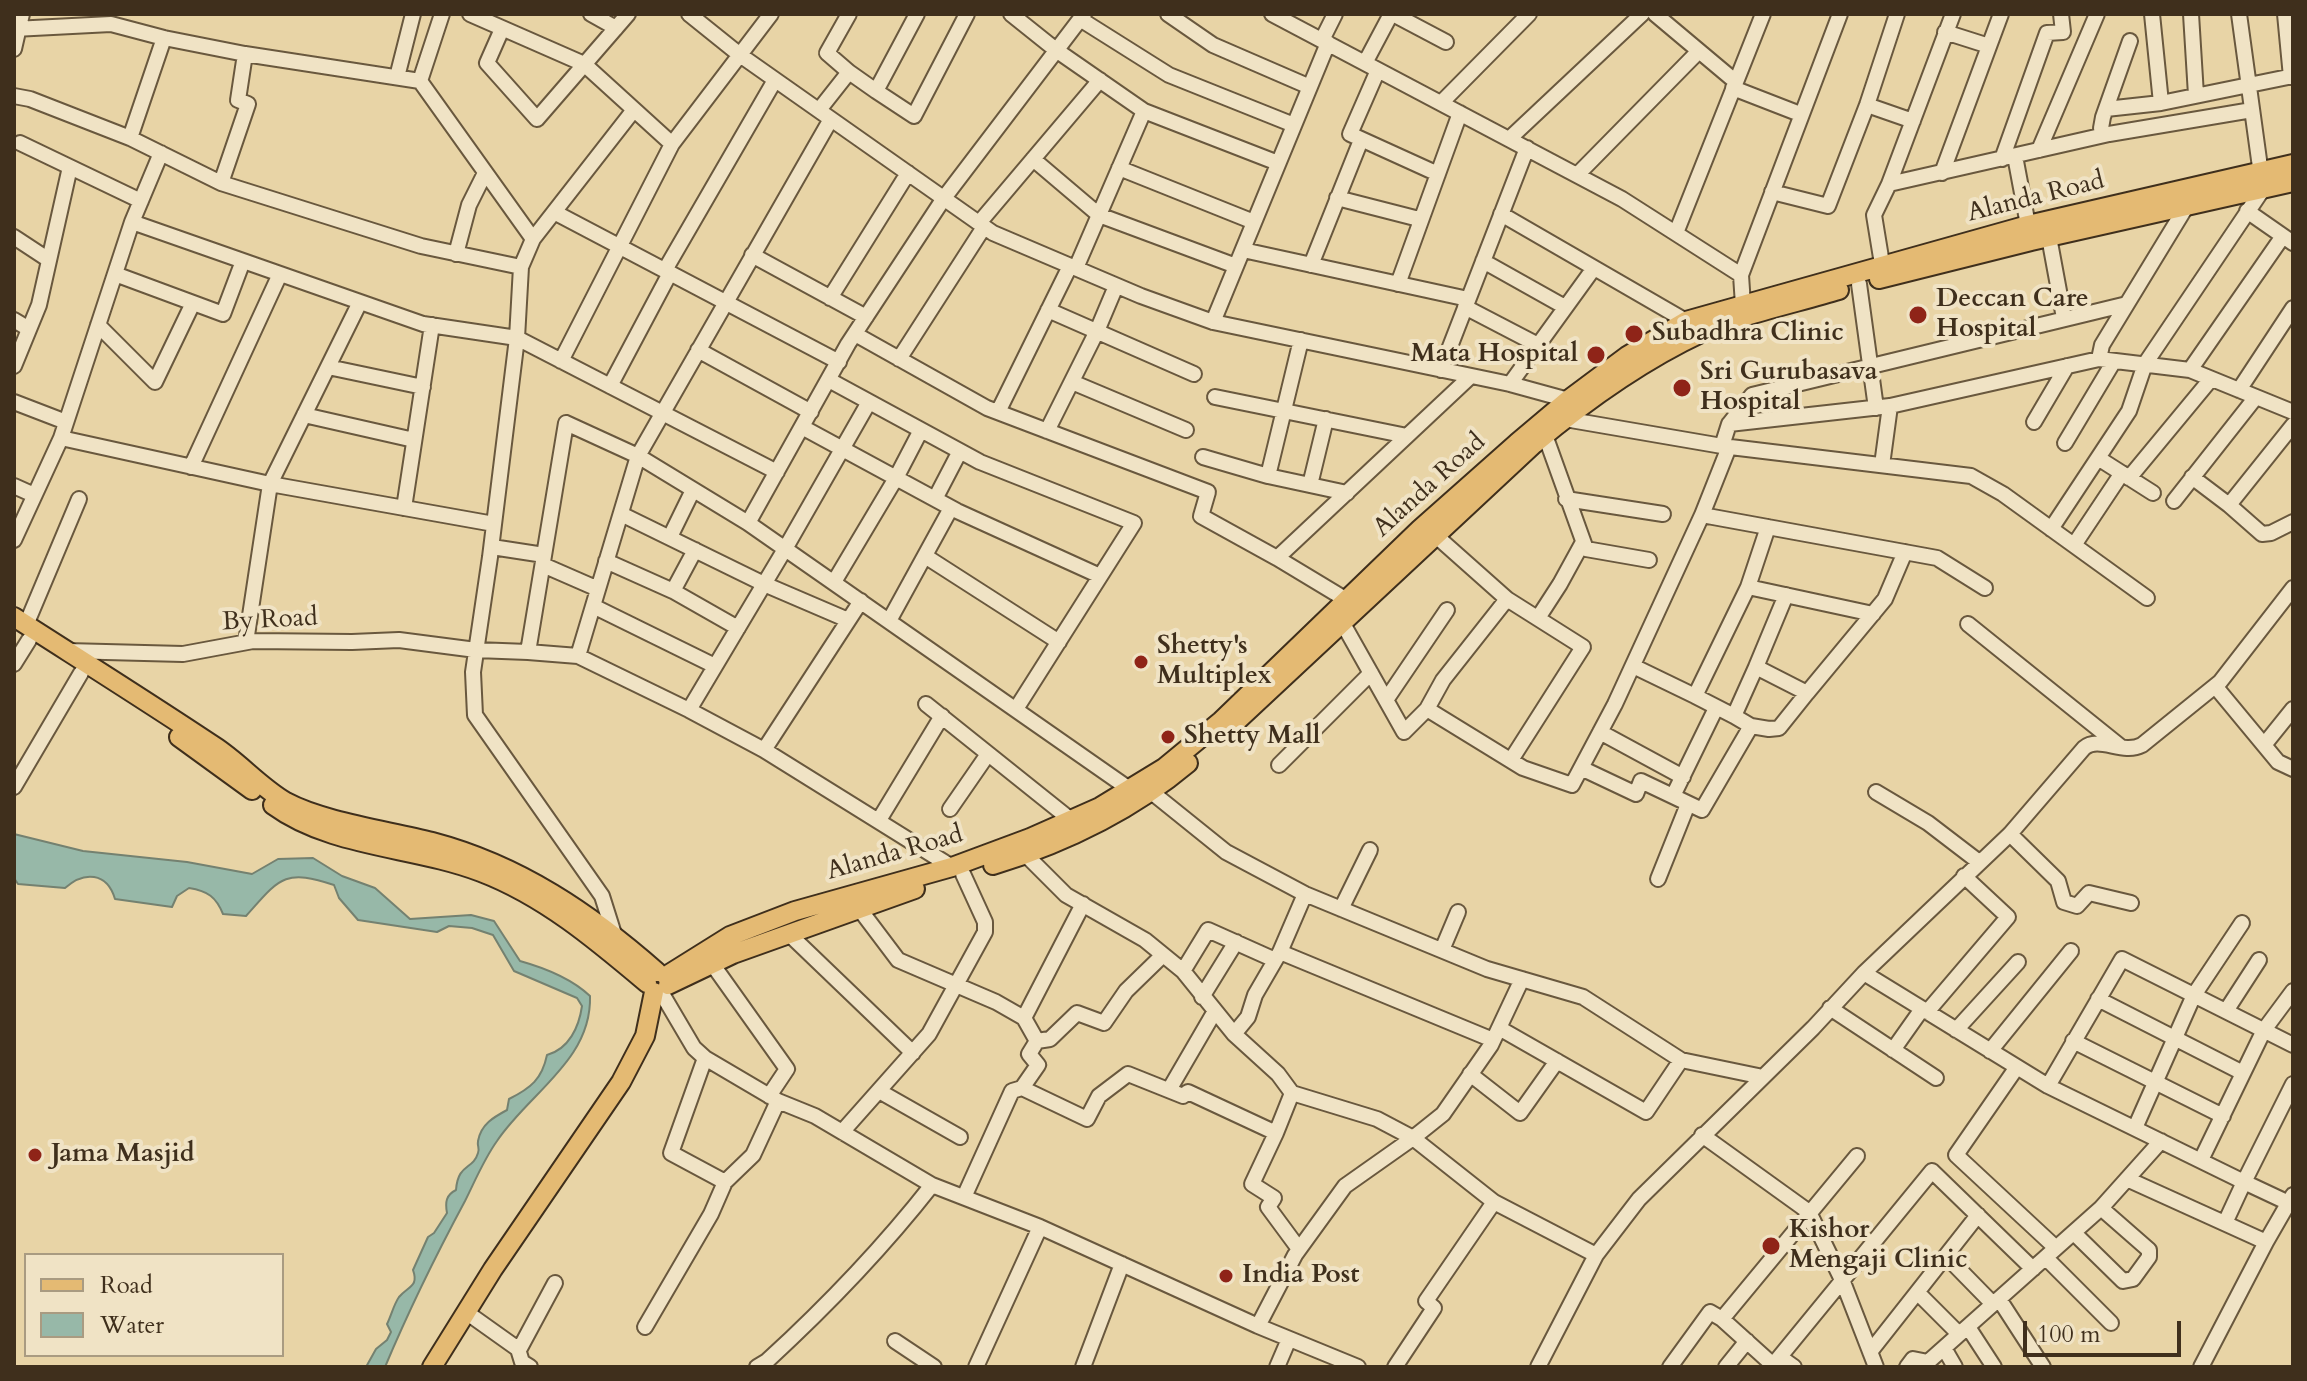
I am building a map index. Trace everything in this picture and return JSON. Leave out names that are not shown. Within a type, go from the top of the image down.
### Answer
[{"type":"main road","name":"Alanda Road","points":[[1202,744],[1345,599],[1420,529],[1576,403],[1627,356],[1686,321],[1740,312],[1859,284],[1884,271],[2186,207],[2262,180],[2293,164]]},
{"type":"main road","name":"Alanda Road","points":[[1576,403],[1740,312],[2028,225],[2262,180],[2293,182]]},
{"type":"main road","name":"Alanda Road","points":[[708,958],[730,936],[795,911],[958,870],[1082,833],[1244,716],[1545,435],[1558,417]]},
{"type":"main road","points":[[21,628],[67,651],[214,746],[284,801],[312,812],[434,842],[493,862],[546,890],[614,934],[659,983]]},
{"type":"main road","points":[[21,628],[291,818],[350,838],[480,872],[554,909],[659,983]]},
{"type":"main road","name":"Alanda Road","points":[[1033,847],[1071,820],[1140,790]]},
{"type":"main road","name":"Alanda Road","points":[[659,983],[708,958],[733,954],[958,870]]},
{"type":"main road","points":[[432,1367],[621,1082],[645,1036],[659,983]]},
{"type":"street","points":[[397,77],[413,14]]},
{"type":"street","points":[[420,81],[442,14]]},
{"type":"street","points":[[470,14],[584,64],[672,144]]},
{"type":"street","points":[[591,14],[616,28]]},
{"type":"street","points":[[502,29],[487,63],[537,119],[628,14]]},
{"type":"street","points":[[689,14],[740,55],[982,225],[1116,286],[1213,322],[1510,384],[1576,403]]},
{"type":"street","points":[[561,361],[672,144],[771,14]]},
{"type":"street","points":[[849,14],[827,53],[849,72],[914,116],[967,14]]},
{"type":"street","points":[[876,91],[917,14]]},
{"type":"street","points":[[1011,14],[1056,50],[1144,111],[1278,163]]},
{"type":"street","points":[[1168,14],[1213,45],[1310,87]]},
{"type":"street","points":[[1272,14],[1622,199],[1741,275]]},
{"type":"street","points":[[1213,322],[1310,87],[1335,14]]},
{"type":"street","points":[[1438,174],[1350,134],[1392,14],[1446,42]]},
{"type":"street","points":[[1441,103],[1529,14]]},
{"type":"street","points":[[1509,139],[1642,14]]},
{"type":"street","points":[[1655,14],[1734,85],[1800,114]]},
{"type":"street","points":[[1676,233],[1763,14]]},
{"type":"street","points":[[1740,312],[1741,275],[1840,14]]},
{"type":"street","points":[[1772,192],[1828,206],[1867,105],[1897,14]]},
{"type":"street","points":[[1884,271],[1874,215],[1889,184],[1953,14]]},
{"type":"street","points":[[1942,173],[2001,14]]},
{"type":"street","points":[[2028,225],[2009,158],[2047,33],[2063,32],[2061,14]]},
{"type":"street","points":[[2039,150],[2097,14]]},
{"type":"street","points":[[2152,14],[2161,103]]},
{"type":"street","points":[[2191,14],[2196,95]]},
{"type":"street","points":[[2051,529],[2129,411],[2145,364],[2247,211],[2262,180],[2239,14]]},
{"type":"street","points":[[2106,109],[2161,103],[2292,76],[2285,14]]},
{"type":"street","points":[[748,523],[855,334],[944,198],[1082,17],[1169,75],[1294,125]]},
{"type":"street","points":[[14,49],[19,24],[111,24],[128,21],[164,38],[420,81],[533,239]]},
{"type":"street","points":[[1945,32],[1989,46]]},
{"type":"street","points":[[130,138],[164,38]]},
{"type":"street","points":[[2104,135],[2101,123],[2130,41]]},
{"type":"street","points":[[1577,175],[1699,51]]},
{"type":"street","points":[[221,183],[248,104],[238,100],[245,54]]},
{"type":"street","points":[[842,1132],[929,1034],[958,985],[986,927],[958,870],[764,750],[578,656],[638,456],[752,255],[849,72]]},
{"type":"street","points":[[610,386],[668,272],[775,80]]},
{"type":"street","points":[[899,359],[982,225],[1100,80]]},
{"type":"street","points":[[14,96],[30,99],[130,138],[221,183],[421,246],[521,267]]},
{"type":"street","points":[[1867,105],[1913,121]]},
{"type":"street","points":[[1889,184],[2104,135],[2252,110]]},
{"type":"street","points":[[614,934],[602,896],[475,715],[473,672],[492,547],[517,338],[521,267],[533,239],[633,111]]},
{"type":"street","points":[[998,412],[1099,215],[1144,111]]},
{"type":"street","points":[[1398,284],[1419,219],[1460,113]]},
{"type":"street","points":[[1311,265],[1361,140]]},
{"type":"street","points":[[20,143],[141,201]]},
{"type":"street","points":[[1441,370],[1527,148]]},
{"type":"street","points":[[14,540],[61,438],[132,222],[161,153]]},
{"type":"street","points":[[1033,159],[1099,215],[1236,266]]},
{"type":"street","points":[[14,366],[39,305],[70,167]]},
{"type":"street","points":[[1119,168],[1254,222]]},
{"type":"street","points":[[456,254],[469,205],[485,173]]},
{"type":"street","points":[[830,298],[908,173]]},
{"type":"street","points":[[1337,198],[1419,219]]},
{"type":"street","points":[[2065,443],[2107,360],[2102,345],[2186,207]]},
{"type":"street","points":[[2190,370],[2288,239],[2247,211]]},
{"type":"street","points":[[554,212],[839,362]]},
{"type":"street","points":[[1501,214],[1686,321]]},
{"type":"street","points":[[132,222],[432,325],[517,338],[777,472]]},
{"type":"street","points":[[14,237],[49,260]]},
{"type":"street","points":[[2049,237],[2064,318]]},
{"type":"street","points":[[1243,250],[1398,284],[1467,303],[1538,345]]},
{"type":"street","points":[[752,255],[866,317]]},
{"type":"street","points":[[115,274],[223,314],[243,261]]},
{"type":"street","points":[[1483,261],[1565,307]]},
{"type":"street","points":[[1510,384],[1594,268]]},
{"type":"street","points":[[191,467],[280,274]]},
{"type":"street","points":[[1859,284],[1872,366],[1883,407],[1882,465]]},
{"type":"street","points":[[1047,431],[1116,286]]},
{"type":"street","points":[[246,642],[270,484],[360,302]]},
{"type":"street","points":[[98,325],[155,382],[193,303]]},
{"type":"street","points":[[1427,709],[1523,768],[1572,785],[1633,666],[1702,515],[1725,446],[1729,424],[1752,395],[2127,304]]},
{"type":"street","points":[[2239,390],[2293,308]]},
{"type":"street","points":[[1048,310],[1194,374]]},
{"type":"street","points":[[14,320],[29,329]]},
{"type":"street","points":[[404,508],[432,325]]},
{"type":"street","points":[[855,334],[998,412],[1208,492],[1201,516],[1345,599]]},
{"type":"street","points":[[1268,476],[1301,340]]},
{"type":"street","points":[[698,350],[811,412]]},
{"type":"street","points":[[1729,424],[1883,407],[2107,360],[2190,370],[2293,412]]},
{"type":"street","points":[[2034,422],[2067,366]]},
{"type":"street","points":[[328,367],[423,387]]},
{"type":"street","points":[[1277,558],[1471,376]]},
{"type":"street","points":[[2074,545],[2125,476],[2211,379]]},
{"type":"street","points":[[829,380],[980,462],[1134,523],[1016,709]]},
{"type":"street","points":[[1072,382],[1186,430]]},
{"type":"street","points":[[1215,397],[1407,436]]},
{"type":"street","points":[[2174,501],[2256,397]]},
{"type":"street","points":[[14,402],[66,422]]},
{"type":"street","points":[[689,710],[869,402]]},
{"type":"street","points":[[304,415],[414,440]]},
{"type":"street","points":[[1558,417],[1725,446],[1971,476],[2003,494],[2147,598]]},
{"type":"street","points":[[1310,485],[1326,419]]},
{"type":"street","points":[[528,652],[566,423],[638,456],[748,523],[1226,852],[1305,894],[1487,969],[1583,997],[1681,1060],[1763,1077]]},
{"type":"street","points":[[2229,505],[2293,425]]},
{"type":"street","points":[[802,427],[951,508],[1100,576]]},
{"type":"street","points":[[834,582],[921,430]]},
{"type":"street","points":[[1545,435],[1586,549],[1649,560]]},
{"type":"street","points":[[61,438],[270,484],[494,524]]},
{"type":"street","points":[[935,499],[960,451]]},
{"type":"street","points":[[1203,457],[1268,476],[1347,493]]},
{"type":"street","points":[[2098,458],[2153,493]]},
{"type":"street","points":[[2192,477],[2262,534],[2293,522]]},
{"type":"street","points":[[14,486],[34,495]]},
{"type":"street","points":[[670,537],[693,490]]},
{"type":"street","points":[[14,664],[21,628],[79,499]]},
{"type":"street","points":[[1566,499],[1663,514]]},
{"type":"street","points":[[889,621],[951,508]]},
{"type":"street","points":[[621,514],[764,584],[848,620]]},
{"type":"street","points":[[1702,515],[1937,558],[1985,588]]},
{"type":"street","points":[[1695,696],[1748,587],[1768,527]]},
{"type":"street","points":[[1435,535],[1507,599],[1583,647],[1511,760]]},
{"type":"street","points":[[1538,618],[1583,542]]},
{"type":"street","points":[[492,547],[544,560],[598,589]]},
{"type":"street","points":[[673,591],[695,550]]},
{"type":"street","points":[[1633,666],[1751,726],[1779,728],[1885,599],[1905,552]]},
{"type":"street","points":[[925,556],[1059,642]]},
{"type":"street","points":[[606,561],[673,591],[738,628]]},
{"type":"street","points":[[1748,587],[1873,614]]},
{"type":"street","points":[[1538,1367],[1596,1255],[1639,1199],[1864,973],[2010,834],[2090,744],[2123,749],[2142,745],[2215,686],[2293,588]]},
{"type":"street","points":[[1734,716],[1786,595]]},
{"type":"street","points":[[1342,622],[1404,732],[1427,709],[1443,680],[1507,599]]},
{"type":"street","points":[[764,750],[861,601]]},
{"type":"street","points":[[593,606],[715,666]]},
{"type":"street","points":[[1386,700],[1447,610]]},
{"type":"street","points":[[1968,624],[2123,749]]},
{"type":"street","name":"By Road","points":[[67,651],[183,654],[246,642],[399,640],[441,643],[476,650],[578,656]]},
{"type":"street","points":[[1756,667],[1807,693]]},
{"type":"street","points":[[14,787],[81,673]]},
{"type":"street","points":[[1279,765],[1371,673]]},
{"type":"street","points":[[2215,686],[2278,762],[2293,769]]},
{"type":"street","points":[[926,704],[1071,820]]},
{"type":"street","points":[[1673,796],[1716,708]]},
{"type":"street","points":[[2264,745],[2293,709]]},
{"type":"street","points":[[879,820],[942,716]]},
{"type":"street","points":[[1581,768],[1636,794],[1641,781],[1702,810],[1751,726]]},
{"type":"street","points":[[1600,732],[1683,777]]},
{"type":"street","points":[[950,809],[988,754]]},
{"type":"street","points":[[1876,792],[1928,823],[1979,862]]},
{"type":"street","points":[[1658,879],[1688,804]]},
{"type":"street","points":[[2010,834],[2058,881],[2064,902],[2077,906],[2089,893],[2131,903]]},
{"type":"street","points":[[1033,847],[1066,895],[1145,940],[1183,971],[1234,1034],[1278,1074],[1292,1093],[1377,1119],[1413,1138],[1494,1202],[1596,1255]]},
{"type":"street","points":[[1341,909],[1370,850]]},
{"type":"street","points":[[1893,1050],[2008,917],[1964,876]]},
{"type":"street","points":[[1234,1034],[1248,1017],[1255,995],[1278,956],[1305,894]]},
{"type":"street","points":[[1024,1018],[1083,904]]},
{"type":"street","points":[[858,907],[898,960],[1024,1018],[1037,1041]]},
{"type":"street","points":[[1442,950],[1458,912]]},
{"type":"street","points":[[2135,1128],[2194,995],[2242,923]]},
{"type":"street","points":[[1183,971],[1208,930],[1496,1034],[1557,1061],[1646,1112],[1681,1060]]},
{"type":"street","points":[[789,934],[913,1053]]},
{"type":"street","points":[[1202,997],[1236,942]]},
{"type":"street","points":[[1990,1051],[2071,951]]},
{"type":"street","points":[[964,1197],[1012,1091],[1022,1088],[1038,1065],[1029,1054],[1037,1041],[1050,1039],[1077,1013],[1104,1023],[1126,991],[1163,955]]},
{"type":"street","points":[[645,1327],[711,1214],[725,1182],[753,1155],[787,1069],[708,958]]},
{"type":"street","points":[[2048,1086],[2122,959],[2293,1045]]},
{"type":"street","points":[[2226,1011],[2259,960]]},
{"type":"street","points":[[1956,1030],[2018,962]]},
{"type":"street","points":[[1864,973],[2048,1086],[2244,1182],[2292,1201],[2266,1242],[2201,1367]]},
{"type":"street","points":[[1258,1326],[1299,1249],[1345,1186],[1443,1114],[1496,1034],[1522,979]]},
{"type":"street","points":[[659,983],[694,1048],[705,1058],[774,1099],[815,1116],[932,1185],[1040,1227],[1258,1326],[1358,1367]]},
{"type":"street","points":[[2201,1160],[2264,1030],[2293,991]]},
{"type":"street","points":[[2098,999],[2243,1073]]},
{"type":"street","points":[[1830,1008],[1936,1078]]},
{"type":"street","points":[[1169,1090],[1215,1011]]},
{"type":"street","points":[[2073,1041],[2223,1116]]},
{"type":"street","points":[[705,1058],[671,1153],[725,1182]]},
{"type":"street","points":[[1470,1074],[1520,1113],[1557,1061]]},
{"type":"street","points":[[2017,1067],[1956,1155],[2051,1253],[2111,1323]]},
{"type":"street","points":[[1022,1088],[1087,1119],[1099,1096],[1128,1074],[1183,1096],[1188,1092],[1276,1133]]},
{"type":"street","points":[[2225,1223],[2293,1084]]},
{"type":"street","points":[[879,1091],[960,1137]]},
{"type":"street","points":[[1292,1093],[1252,1184],[1274,1198],[1268,1207],[1299,1249]]},
{"type":"street","points":[[1702,1135],[1809,1212],[1843,1282],[1876,1367]]},
{"type":"street","points":[[1907,1367],[1913,1359],[1928,1362],[2074,1233],[2101,1208],[2161,1141]]},
{"type":"street","points":[[1722,1319],[1857,1156]]},
{"type":"street","points":[[1775,1363],[1932,1171],[2033,1269]]},
{"type":"street","points":[[2127,1179],[2266,1242]]},
{"type":"street","points":[[766,1365],[886,1243],[932,1185]]},
{"type":"street","points":[[1395,1367],[1434,1308],[1426,1301],[1494,1202]]},
{"type":"street","points":[[2074,1233],[2123,1281],[2133,1279],[2149,1257],[2149,1250],[2101,1208]]},
{"type":"street","points":[[1870,1352],[1978,1215]]},
{"type":"street","points":[[976,1367],[1040,1227]]},
{"type":"street","points":[[1946,1256],[1996,1302],[2043,1367]]},
{"type":"street","points":[[1083,1367],[1122,1264]]},
{"type":"street","points":[[519,1350],[555,1283]]},
{"type":"street","points":[[1918,1293],[1963,1330],[1994,1367]]},
{"type":"street","points":[[466,1312],[519,1350],[522,1362],[530,1367]]},
{"type":"street","points":[[1670,1367],[1710,1312],[1775,1363],[1794,1367]]},
{"type":"street","points":[[1277,1367],[1289,1339]]},
{"type":"street","points":[[895,1341],[934,1367]]},
{"type":"street","points":[[1726,1367],[1747,1341]]},
{"type":"street","points":[[1944,1348],[1955,1367]]},
{"type":"water","points":[[14,834],[83,851],[187,862],[252,874],[278,859],[313,858],[342,876],[375,888],[410,919],[471,915],[494,921],[520,961],[557,974],[590,996],[588,1019],[581,1039],[570,1057],[510,1124],[488,1155],[423,1283],[385,1367],[366,1367],[391,1332],[387,1324],[396,1303],[414,1283],[413,1270],[428,1237],[447,1213],[447,1199],[456,1190],[460,1175],[476,1158],[482,1130],[493,1118],[507,1110],[509,1099],[534,1082],[547,1055],[561,1048],[572,1036],[582,1006],[577,998],[514,971],[493,935],[472,928],[449,926],[437,932],[358,920],[339,898],[334,885],[304,877],[284,880],[275,885],[246,916],[223,914],[210,896],[189,888],[177,896],[172,907],[115,899],[106,884],[94,877],[72,882],[65,888],[18,884],[14,878]]},
{"type":"place","name":"Deccan Care Hospital","points":[[1918,315]]},
{"type":"place","name":"Subadhra Clinic","points":[[1634,334]]},
{"type":"place","name":"Mata Hospital","points":[[1596,355]]},
{"type":"place","name":"Sri Gurubasava Hospital","points":[[1682,388]]},
{"type":"place","name":"Shetty's Multiplex","points":[[1141,662]]},
{"type":"place","name":"Shetty Mall","points":[[1168,737]]},
{"type":"place","name":"Jama Masjid","points":[[35,1155]]},
{"type":"place","name":"Kishor Mengaji Clinic","points":[[1771,1246]]},
{"type":"place","name":"India Post","points":[[1226,1276]]}]
